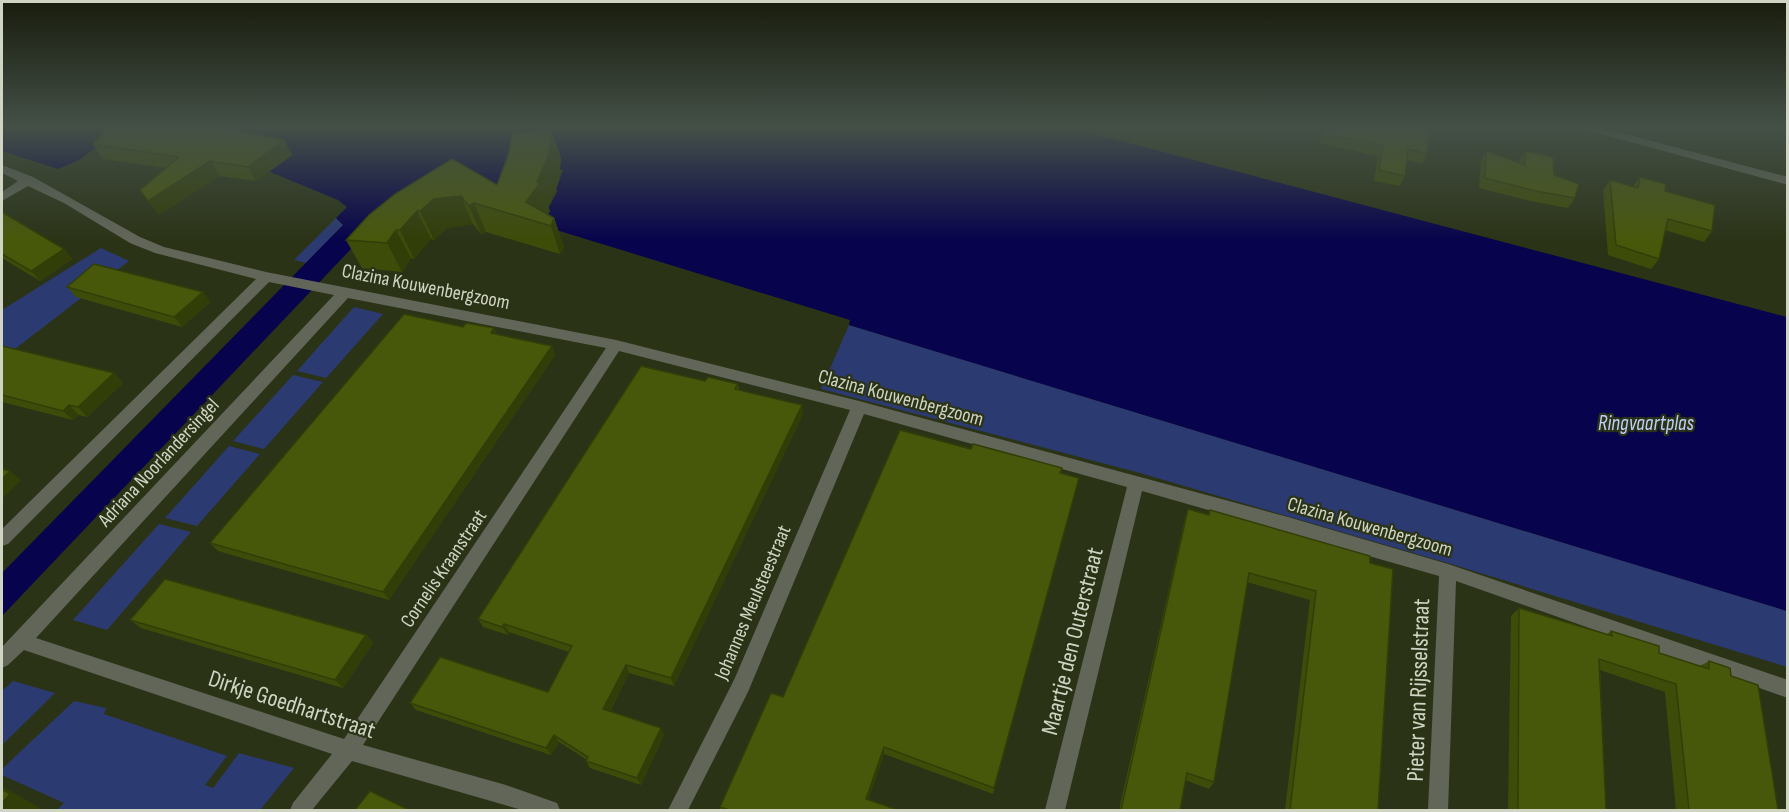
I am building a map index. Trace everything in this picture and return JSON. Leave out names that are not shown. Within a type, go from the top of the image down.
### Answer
[{"type":"street","points":[[1728,165],[1788,181]]},
{"type":"street","name":"Clazina Kouwenbergzoom","points":[[2,168],[29,180],[135,240],[206,263],[266,277],[616,345],[859,407],[1287,524],[1448,571],[1788,689]]},
{"type":"street","points":[[2,197],[29,180]]},
{"type":"street","points":[[2,539],[266,277]]},
{"type":"street","name":"Adriana Noorlandersingel","points":[[2,659],[345,292]]},
{"type":"street","name":"Cornelis Kraanstraat","points":[[300,810],[348,750],[616,345]]},
{"type":"street","name":"Johannes Meulsteestraat","points":[[678,810],[741,687],[859,407]]},
{"type":"street","name":"Maartje den Outerstraat","points":[[1054,810],[1136,483]]},
{"type":"street","name":"Pieter van Rijsselstraat","points":[[1438,810],[1448,571]]},
{"type":"street","name":"Dirkje Goedhartstraat","points":[[21,641],[348,750],[506,795],[550,810]]},
{"type":"shaded area","points":[[336,218],[343,225],[306,263],[294,260]]},
{"type":"shaded area","points":[[101,248],[129,261],[2,359],[2,310]]},
{"type":"shaded area","points":[[354,307],[383,314],[326,378],[297,371]]},
{"type":"shaded area","points":[[849,325],[1787,611],[1787,667],[1451,564],[1140,473],[821,389]]},
{"type":"shaded area","points":[[293,375],[323,382],[264,449],[233,441]]},
{"type":"shaded area","points":[[229,446],[260,454],[197,526],[165,518]]},
{"type":"shaded area","points":[[159,524],[191,532],[107,630],[73,620]]},
{"type":"shaded area","points":[[13,681],[55,693],[2,745],[2,691]]},
{"type":"shaded area","points":[[74,701],[106,708],[104,714],[227,756],[205,785],[213,788],[239,753],[294,768],[260,810],[57,810],[64,803],[2,775],[2,769]]},
{"type":"water","name":"Ringvaartplas","points":[[45,165],[68,165],[58,169]]},
{"type":"water","name":"Ringvaartplas","points":[[224,165],[549,165],[505,189],[476,172],[388,210],[2,616],[2,573],[343,225],[336,218],[347,207],[338,200],[268,171]]},
{"type":"water","name":"Ringvaartplas","points":[[560,165],[1212,165],[1787,317],[1787,611],[849,325],[850,320],[540,225],[549,212],[547,211],[558,190],[556,190],[563,170],[560,169]]},
{"type":"building","points":[[170,165],[204,165],[148,201],[140,190]]},
{"type":"building","points":[[442,165],[462,165],[497,185],[505,165],[544,165],[537,182],[540,183],[526,202],[554,218],[551,226],[474,203],[469,206],[461,196],[434,199],[417,211],[400,230],[396,230],[387,243],[346,240],[369,215],[395,194]]},
{"type":"building","points":[[1380,165],[1406,165],[1405,176],[1379,170]]},
{"type":"building","points":[[1485,165],[1553,165],[1554,175],[1579,184],[1575,198],[1485,178]]},
{"type":"building","points":[[1640,177],[1666,184],[1665,191],[1715,205],[1712,231],[1668,219],[1659,259],[1616,245],[1610,180],[1638,188]]},
{"type":"building","points":[[2,212],[64,249],[31,271],[2,254]]},
{"type":"building","points":[[94,264],[203,292],[174,317],[67,287]]},
{"type":"building","points":[[404,314],[463,327],[466,323],[494,328],[491,333],[552,346],[383,592],[210,543]]},
{"type":"building","points":[[2,346],[114,373],[78,407],[69,405],[63,411],[2,395]]},
{"type":"building","points":[[641,366],[705,381],[708,377],[738,384],[735,389],[802,405],[671,678],[626,665],[603,709],[661,728],[637,778],[586,761],[588,757],[554,735],[546,748],[410,703],[440,657],[548,692],[572,646],[504,624],[502,627],[478,619]]},
{"type":"building","points":[[900,430],[971,449],[973,444],[1062,468],[1060,473],[1079,478],[994,788],[884,747],[866,799],[898,810],[729,810],[720,807],[771,693],[783,697]]},
{"type":"building","points":[[2,469],[10,471],[2,479]]},
{"type":"building","points":[[1188,509],[1209,515],[1210,510],[1370,556],[1370,563],[1393,569],[1378,810],[1290,810],[1316,591],[1249,573],[1214,782],[1187,773],[1180,810],[1121,810]]},
{"type":"building","points":[[165,579],[366,635],[335,680],[130,620]]},
{"type":"building","points":[[1519,608],[1612,636],[1611,631],[1659,646],[1659,653],[1709,669],[1709,661],[1730,668],[1731,676],[1758,685],[1778,810],[1689,810],[1676,684],[1599,659],[1606,810],[1518,810]]},
{"type":"building","points":[[2,789],[10,794],[2,803]]},
{"type":"building","points":[[370,791],[409,810],[355,810]]}]
